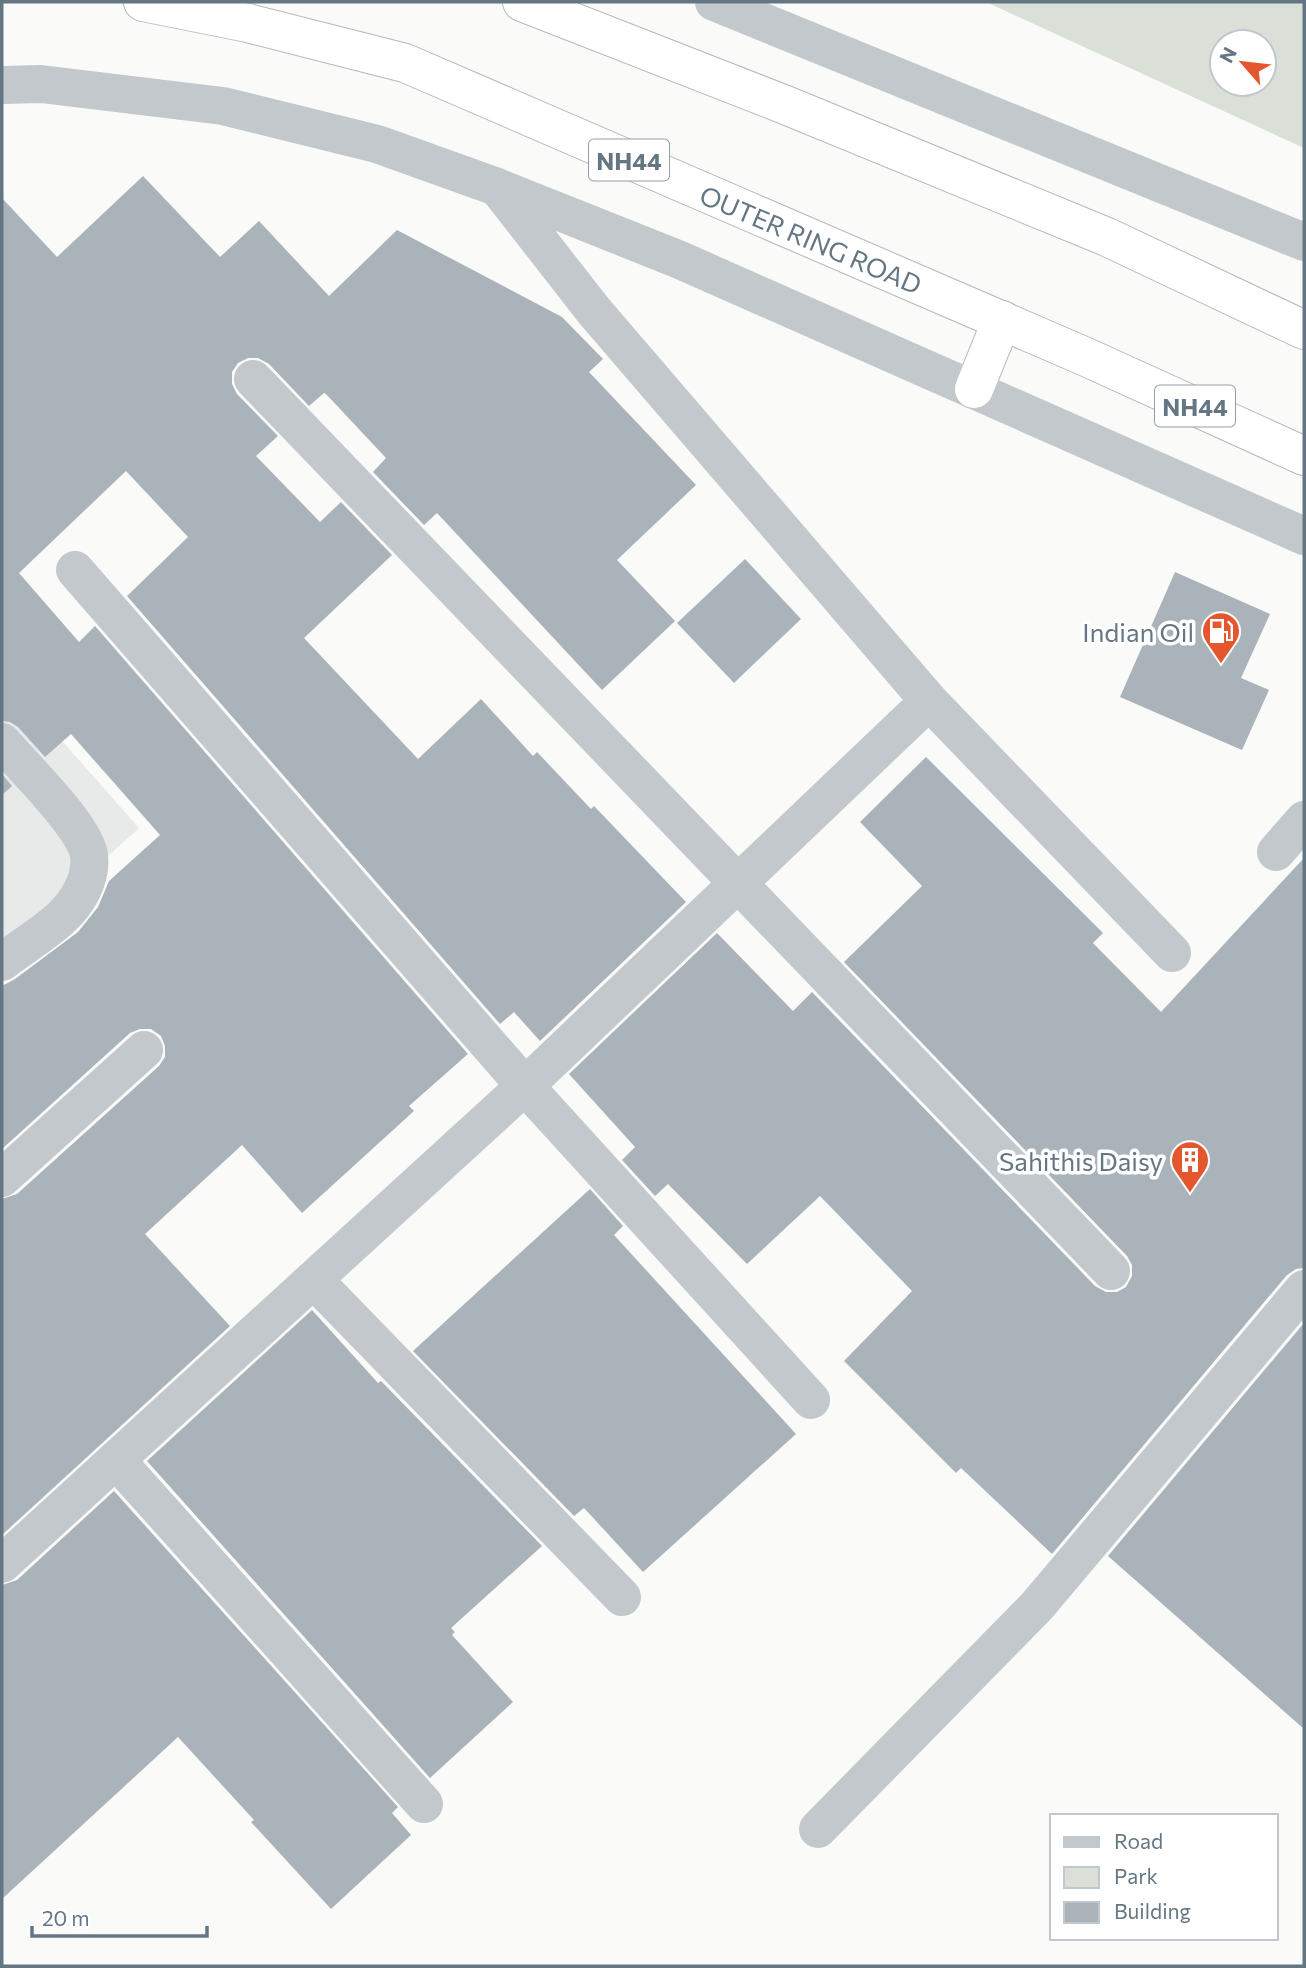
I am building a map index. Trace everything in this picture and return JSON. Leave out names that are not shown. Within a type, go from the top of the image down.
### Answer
[{"type":"highway","name":"OUTER RING ROAD","points":[[143,2],[248,23],[405,63],[1002,320]]},
{"type":"highway","points":[[522,2],[783,104],[1107,237],[1304,330]]},
{"type":"highway","points":[[974,389],[1002,320]]},
{"type":"highway","name":"NH44","points":[[1002,320],[1304,456]]},
{"type":"street","points":[[714,2],[1304,242]]},
{"type":"street","points":[[2,85],[41,84],[223,106],[377,144],[497,187],[680,260],[1304,536]]},
{"type":"street","points":[[497,187],[594,311],[929,701],[1172,953]]},
{"type":"street","points":[[253,379],[1111,1271]]},
{"type":"street","points":[[75,570],[525,1086],[811,1400]]},
{"type":"street","points":[[2,1564],[525,1086],[929,701]]},
{"type":"street","points":[[2,742],[80,832],[89,854],[89,874],[78,898],[62,917],[2,962]]},
{"type":"street","points":[[1276,852],[1304,820]]},
{"type":"street","points":[[2,1178],[144,1050]]},
{"type":"street","points":[[314,1280],[622,1597]]},
{"type":"street","points":[[818,1829],[1037,1606],[1304,1289]]},
{"type":"street","points":[[116,1460],[424,1804]]},
{"type":"shaded area","points":[[2,673],[139,828],[2,952]]},
{"type":"green space","points":[[986,2],[1304,2],[1304,148]]},
{"type":"building","points":[[143,176],[220,257],[259,221],[329,296],[397,230],[562,317],[603,359],[589,372],[696,485],[617,560],[675,621],[602,690],[437,513],[424,525],[373,472],[386,458],[326,394],[309,406],[269,364],[258,358],[248,358],[238,363],[232,372],[232,384],[237,394],[278,436],[256,456],[320,522],[341,502],[392,555],[304,638],[418,759],[481,699],[533,756],[537,752],[591,809],[594,806],[686,902],[540,1041],[514,1012],[500,1024],[127,596],[188,537],[126,471],[19,573],[79,642],[95,626],[468,1054],[409,1106],[414,1111],[302,1213],[242,1145],[145,1234],[230,1326],[2,1535],[2,1199],[17,1194],[159,1066],[165,1057],[165,1046],[161,1036],[151,1029],[130,1033],[2,1149],[2,986],[78,932],[98,907],[109,881],[160,835],[71,734],[45,757],[18,727],[2,721],[2,198],[57,257]]},
{"type":"building","points":[[745,559],[801,619],[734,683],[677,623]]},
{"type":"building","points":[[1175,572],[1270,614],[1241,678],[1269,690],[1242,750],[1120,697]]},
{"type":"building","points":[[926,757],[1103,933],[1093,943],[1161,1012],[1304,858],[1304,1268],[1296,1269],[1287,1275],[1052,1554],[961,1468],[956,1473],[844,1361],[912,1291],[820,1196],[747,1264],[668,1184],[655,1196],[622,1160],[635,1147],[569,1074],[717,933],[793,1011],[812,992],[1095,1286],[1106,1292],[1117,1292],[1126,1287],[1132,1276],[1132,1265],[1127,1256],[844,962],[922,886],[860,822]]},
{"type":"building","points":[[2,774],[12,786],[2,795]]},
{"type":"building","points":[[590,1189],[623,1226],[614,1235],[796,1434],[643,1572],[584,1508],[574,1516],[413,1351]]},
{"type":"building","points":[[312,1310],[378,1383],[381,1381],[542,1546],[451,1628],[455,1632],[452,1635],[513,1702],[430,1778],[147,1461]]},
{"type":"building","points":[[1304,1323],[1304,1729],[1108,1556]]},
{"type":"building","points":[[114,1491],[398,1807],[392,1813],[411,1835],[331,1909],[178,1737],[2,1899],[2,1585],[17,1580]]},
{"type":"place","name":"Indian Oil","points":[[1221,665]]},
{"type":"place","name":"Sahithis Daisy","points":[[1190,1194]]}]
